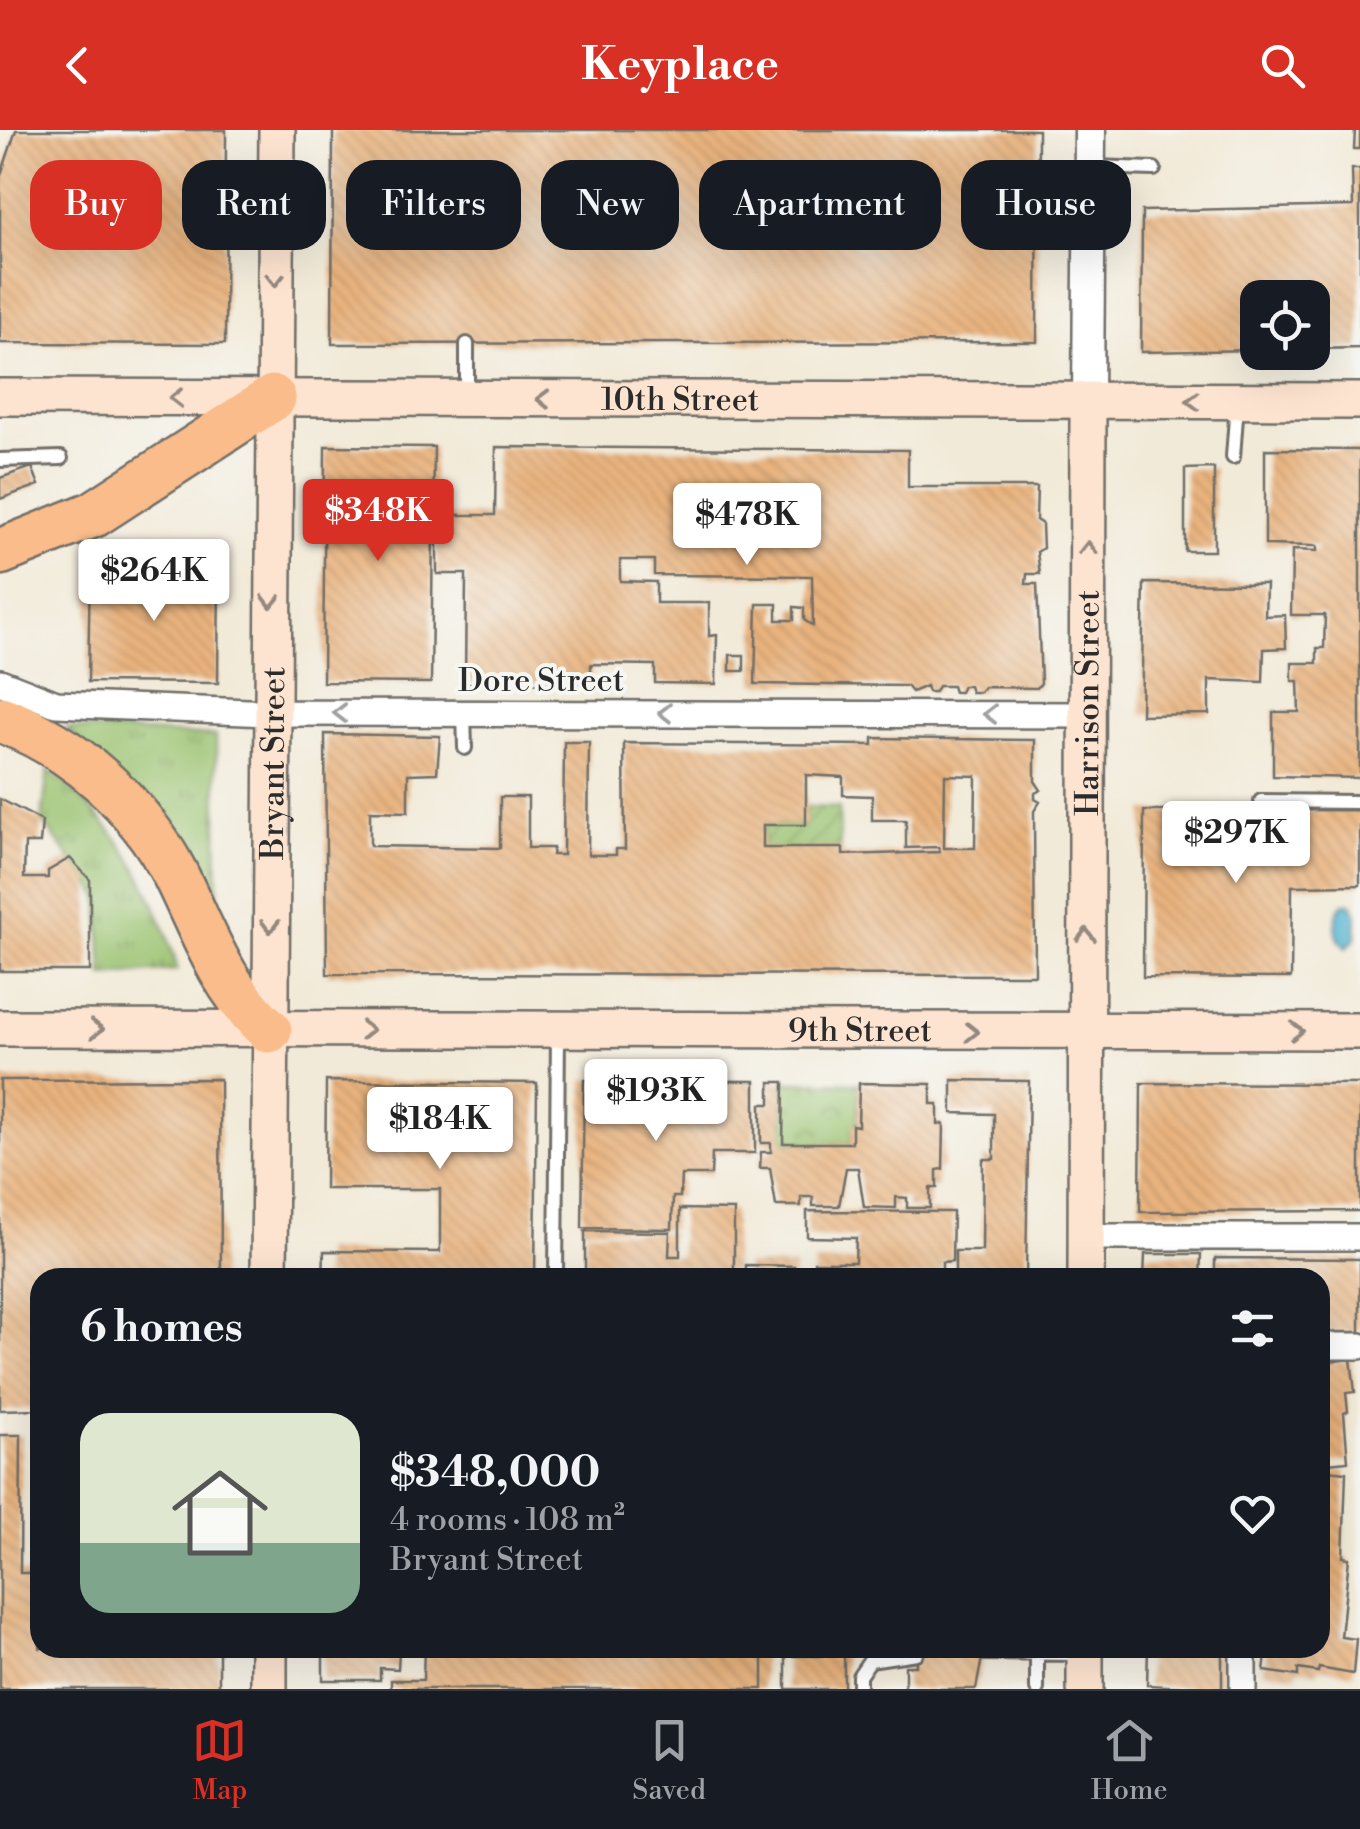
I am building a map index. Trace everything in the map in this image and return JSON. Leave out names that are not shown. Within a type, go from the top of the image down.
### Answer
[{"type":"highway","points":[[0,552],[94,514],[274,398]]},
{"type":"highway","points":[[0,719],[58,748],[100,780],[153,838],[175,875],[222,976],[270,1030]]},
{"type":"main road","name":"Bryant Street","points":[[269,1268],[277,130]]},
{"type":"main road","name":"10th Street","points":[[0,398],[1360,401]]},
{"type":"main road","name":"Harrison Street","points":[[1086,1268],[1088,401]]},
{"type":"main road","name":"9th Street","points":[[0,1028],[1360,1031]]},
{"type":"main road","points":[[268,1689],[269,1658]]},
{"type":"main road","points":[[1085,1658],[1085,1689]]},
{"type":"street","name":"Harrison Street","points":[[1090,130],[1090,160]]},
{"type":"street","name":"Harrison Street","points":[[1088,401],[1089,250]]},
{"type":"street","name":"Dore Street","points":[[0,682],[56,704],[270,713],[1087,715]]},
{"type":"street","points":[[1086,1237],[1360,1237]]},
{"type":"street","points":[[1330,1346],[1360,1346]]},
{"type":"street","points":[[1243,1658],[1243,1689]]},
{"type":"lane","points":[[1131,167],[1154,168]]},
{"type":"lane","points":[[467,398],[468,344]]},
{"type":"lane","points":[[1233,457],[1237,401]]},
{"type":"lane","points":[[0,460],[61,458]]},
{"type":"lane","points":[[464,713],[465,748]]},
{"type":"lane","points":[[1262,800],[1360,802]]},
{"type":"lane","points":[[556,1268],[558,1030]]},
{"type":"lane","points":[[859,1689],[859,1676],[870,1660],[883,1658]]},
{"type":"lane","points":[[1036,1658],[1037,1689]]},
{"type":"green space","points":[[66,728],[216,736],[218,899],[183,845]]},
{"type":"green space","points":[[48,770],[95,813],[131,859],[157,910],[178,970],[103,976],[99,895],[42,821]]},
{"type":"green space","points":[[806,807],[839,808],[840,849],[763,848],[763,825],[805,825]]},
{"type":"green space","points":[[784,1082],[859,1083],[858,1125],[852,1126],[852,1143],[783,1143]]},
{"type":"water","points":[[1344,903],[1351,903],[1357,917],[1356,938],[1346,948],[1336,926]]},
{"type":"building","points":[[16,130],[226,130],[226,160],[182,160],[182,250],[225,250],[225,344],[0,343],[0,178]]},
{"type":"building","points":[[333,130],[1038,130],[1038,160],[961,160],[961,250],[1037,250],[1037,342],[332,344]]},
{"type":"building","points":[[1355,130],[1360,130],[1360,149],[1354,149]]},
{"type":"building","points":[[1352,169],[1360,169],[1360,348],[1330,349],[1330,280],[1240,280],[1240,350],[1141,352],[1142,211],[1353,206]]},
{"type":"building","points":[[325,446],[434,447],[431,683],[323,682]]},
{"type":"building","points":[[496,447],[908,450],[908,487],[1037,487],[1036,520],[1042,524],[1043,548],[1037,552],[1040,574],[1027,574],[1026,584],[1037,584],[1041,683],[1037,688],[984,687],[980,692],[971,692],[969,686],[963,686],[960,692],[954,692],[952,686],[938,686],[935,692],[928,692],[926,686],[912,692],[907,686],[755,684],[757,604],[777,604],[777,620],[794,620],[794,607],[804,608],[804,620],[813,626],[812,576],[654,575],[654,560],[620,560],[620,581],[656,582],[656,603],[709,603],[709,636],[717,635],[716,684],[655,683],[655,665],[591,664],[591,684],[465,683],[466,574],[437,574],[437,515],[495,515]]},
{"type":"building","points":[[1265,449],[1360,450],[1360,778],[1273,776],[1273,712],[1299,712],[1298,681],[1292,681],[1292,663],[1317,663],[1317,648],[1324,648],[1325,615],[1291,615],[1292,550],[1317,551],[1317,546],[1265,545]]},
{"type":"building","points":[[32,467],[39,485],[0,499],[0,478]]},
{"type":"building","points":[[1214,468],[1214,551],[1185,551],[1185,469]]},
{"type":"building","points":[[90,564],[219,565],[218,683],[88,682]]},
{"type":"building","points":[[1144,583],[1266,584],[1265,616],[1285,615],[1286,648],[1264,649],[1263,682],[1209,680],[1209,714],[1141,715]]},
{"type":"building","points":[[730,655],[744,655],[744,671],[730,671]]},
{"type":"building","points":[[325,734],[440,736],[437,773],[408,774],[408,812],[370,811],[370,846],[500,848],[500,797],[528,797],[528,848],[553,848],[552,855],[563,855],[564,742],[589,742],[588,855],[616,855],[616,849],[625,849],[624,743],[873,745],[873,738],[1035,740],[1035,781],[1041,790],[1035,793],[1040,802],[1034,811],[1035,975],[327,974]],"holes":[[[806,775],[843,777],[843,795],[872,796],[872,820],[906,820],[906,848],[939,847],[940,852],[843,855],[843,848],[763,848],[763,825],[806,825]],[[945,775],[976,776],[975,848],[944,848]]]},
{"type":"building","points":[[0,799],[42,821],[40,843],[25,843],[24,878],[48,878],[48,871],[70,858],[90,880],[90,971],[0,971]]},
{"type":"building","points":[[1360,810],[1360,885],[1292,886],[1291,978],[1143,977],[1144,811]]},
{"type":"building","points":[[220,1079],[221,1268],[30,1268],[30,1409],[0,1410],[0,1080]]},
{"type":"building","points":[[584,1080],[755,1081],[755,1153],[712,1153],[711,1175],[681,1175],[680,1197],[673,1197],[672,1229],[582,1228]]},
{"type":"building","points":[[952,1080],[1029,1081],[1026,1268],[955,1268],[955,1251],[982,1251],[983,1159],[994,1159],[994,1114],[952,1113]]},
{"type":"building","points":[[326,1081],[537,1083],[535,1268],[323,1268],[324,1251],[440,1252],[440,1189],[325,1189]]},
{"type":"building","points":[[770,1082],[784,1082],[783,1143],[852,1143],[852,1125],[858,1126],[859,1083],[931,1084],[931,1104],[938,1104],[938,1124],[944,1124],[943,1169],[937,1170],[937,1188],[930,1188],[930,1208],[907,1208],[907,1198],[896,1197],[896,1208],[864,1207],[858,1168],[846,1168],[839,1206],[813,1206],[813,1197],[801,1197],[801,1206],[776,1206],[770,1168],[760,1168],[761,1152],[771,1152],[771,1143],[761,1143],[761,1104],[770,1104]]},
{"type":"building","points":[[1141,1083],[1360,1084],[1360,1211],[1140,1212]]},
{"type":"building","points":[[680,1209],[734,1210],[734,1268],[585,1268],[585,1231],[670,1232],[669,1256],[680,1256]]},
{"type":"building","points":[[807,1211],[953,1212],[952,1261],[942,1262],[942,1268],[814,1268],[814,1262],[855,1262],[856,1238],[807,1237]]},
{"type":"building","points":[[1145,1254],[1201,1254],[1200,1268],[1144,1268]]},
{"type":"building","points":[[1215,1258],[1360,1259],[1360,1332],[1330,1332],[1330,1268],[1215,1268]]},
{"type":"building","points":[[746,1265],[794,1266],[794,1268],[746,1268]]},
{"type":"building","points":[[1351,1359],[1355,1392],[1346,1393],[1348,1461],[1330,1463],[1330,1362]]},
{"type":"building","points":[[0,1435],[21,1435],[20,1573],[30,1573],[30,1658],[219,1658],[219,1689],[0,1689]]},
{"type":"building","points":[[1330,1470],[1346,1472],[1343,1557],[1349,1558],[1341,1637],[1356,1639],[1353,1674],[1319,1668],[1318,1672],[1298,1669],[1298,1676],[1264,1671],[1266,1658],[1330,1658]]},
{"type":"building","points":[[323,1658],[399,1658],[398,1669],[380,1668],[380,1680],[323,1680]]},
{"type":"building","points":[[424,1658],[763,1658],[763,1689],[391,1689],[391,1680],[423,1680]]},
{"type":"building","points":[[786,1658],[844,1658],[844,1689],[786,1689]]},
{"type":"building","points":[[916,1658],[982,1658],[976,1689],[905,1689],[905,1666],[916,1666]]},
{"type":"building","points":[[1148,1658],[1222,1658],[1222,1689],[1147,1685]]}]
